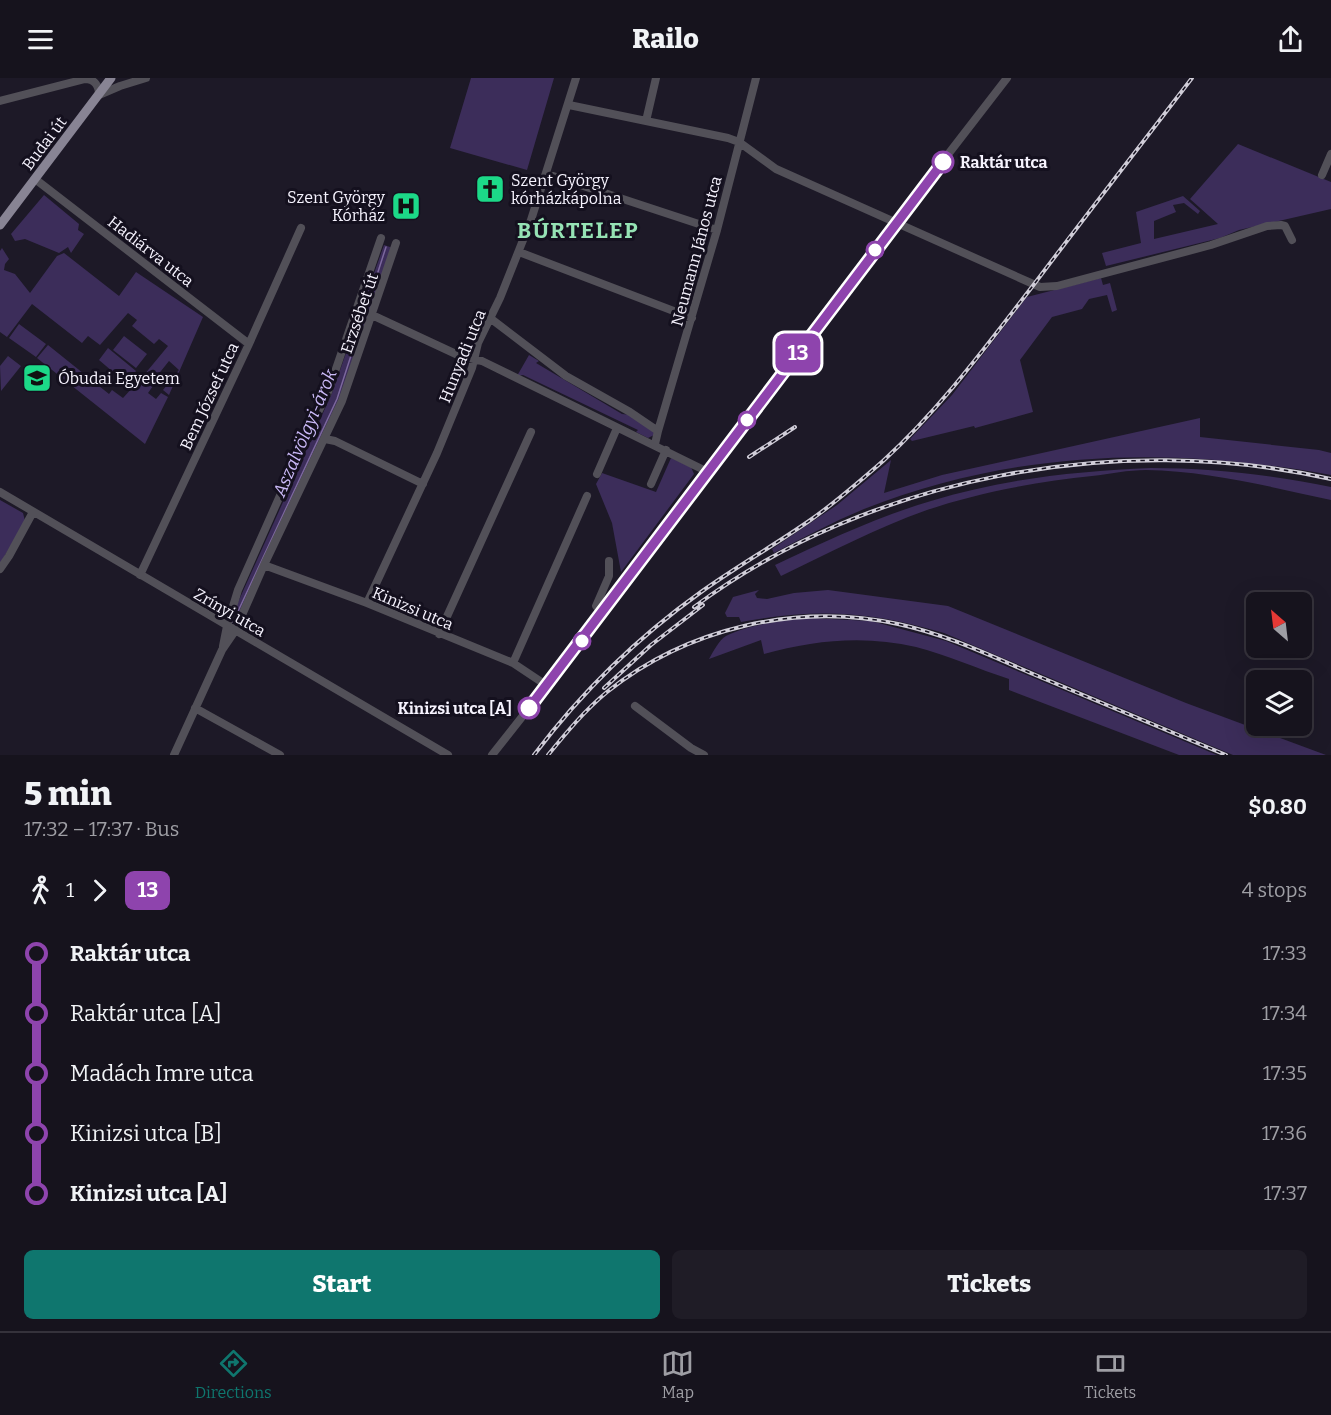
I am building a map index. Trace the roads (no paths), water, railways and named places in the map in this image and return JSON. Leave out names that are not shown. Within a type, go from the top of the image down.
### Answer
[{"type":"main road","name":"Budai út","points":[[0,225],[99,95],[107,79]]},
{"type":"street","points":[[0,101],[86,78],[96,83],[99,95],[146,78]]},
{"type":"street","name":"Hunyadi utca","points":[[367,603],[423,484],[476,358],[478,343],[519,252],[547,174],[576,78]]},
{"type":"street","points":[[646,121],[656,78]]},
{"type":"street","name":"Neumann János utca","points":[[655,444],[717,230],[756,78]]},
{"type":"street","points":[[492,755],[1007,78]]},
{"type":"street","points":[[107,79],[120,86]]},
{"type":"street","points":[[569,105],[739,142],[776,169],[1033,285],[1057,286],[1211,245],[1267,226],[1285,226],[1292,240]]},
{"type":"street","points":[[1322,175],[1331,153]]},
{"type":"street","points":[[547,174],[717,230]]},
{"type":"street","name":"Hadiárva utca","points":[[35,179],[249,344]]},
{"type":"street","name":"Bem József utca","points":[[140,575],[301,228]]},
{"type":"street","name":"Erzsébet út","points":[[222,650],[238,590],[333,379],[381,238]]},
{"type":"street","name":"Erzsébet út","points":[[174,755],[222,650],[235,631],[345,394],[396,243]]},
{"type":"street","points":[[519,252],[692,318]]},
{"type":"street","points":[[372,315],[458,355],[476,358],[708,472]]},
{"type":"street","points":[[490,318],[526,348],[566,376],[630,412],[658,431]]},
{"type":"street","points":[[597,474],[617,428]]},
{"type":"street","points":[[439,634],[531,432]]},
{"type":"street","points":[[325,439],[335,441],[423,484]]},
{"type":"street","points":[[651,484],[666,450]]},
{"type":"street","name":"Zrínyi utca","points":[[0,492],[448,755]]},
{"type":"street","points":[[513,663],[587,496]]},
{"type":"street","points":[[0,569],[33,512]]},
{"type":"street","points":[[602,613],[596,606],[609,576],[609,561]]},
{"type":"street","name":"Kinizsi utca","points":[[264,565],[367,603],[513,663],[546,685]]},
{"type":"street","points":[[635,706],[691,748],[704,755]]},
{"type":"street","points":[[195,708],[280,755]]},
{"type":"waterway","name":"Aszalvölgyi-árok","points":[[233,622],[337,399],[386,247]]},
{"type":"railway","points":[[534,755],[590,688],[655,628],[714,583],[838,500],[904,441],[981,353],[1192,78]]},
{"type":"railway","points":[[749,457],[795,427]]},
{"type":"railway","points":[[694,607],[763,562],[838,525],[917,496],[999,476],[1083,464],[1167,460],[1250,465],[1331,479]]},
{"type":"railway","points":[[604,688],[651,645],[703,605]]},
{"type":"railway","points":[[548,755],[583,714],[607,692],[638,670],[672,651],[745,626],[783,619],[822,616],[860,618],[933,633],[1226,755]]},
{"type":"place","name":"Raktár utca","points":[[943,162]]},
{"type":"place","name":"Szent György kórházkápolna","points":[[490,189]]},
{"type":"place","name":"Szent György Kórház","points":[[406,206]]},
{"type":"place","name":"Óbudai Egyetem","points":[[37,378]]},
{"type":"place","name":"Kinizsi utca [A]","points":[[529,708]]},
{"type":"district","name":"BÚRTELEP","points":[[578,230]]}]
